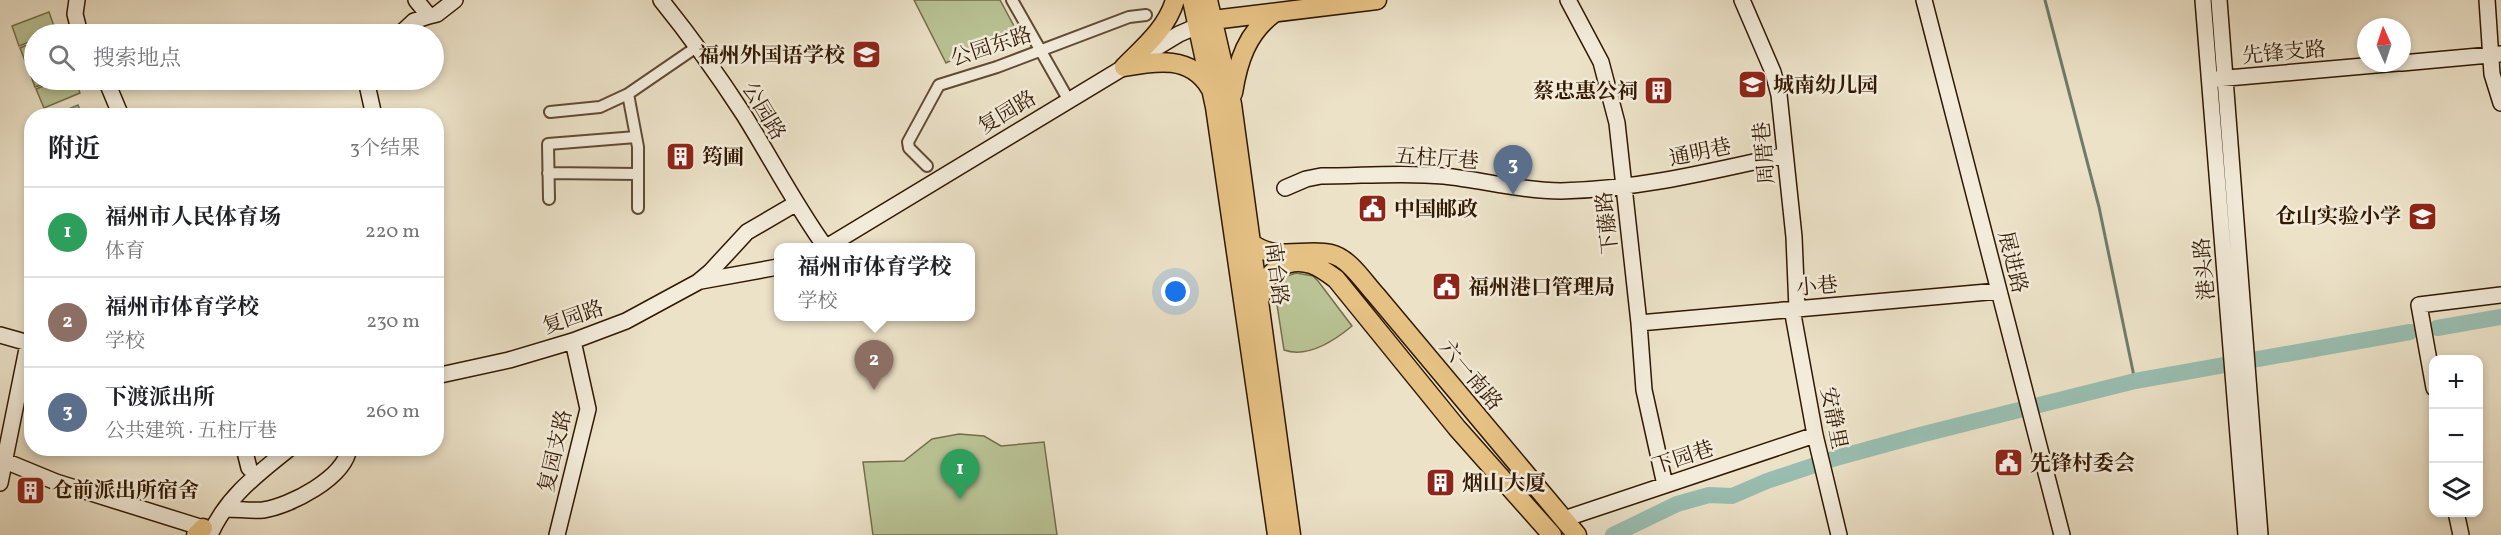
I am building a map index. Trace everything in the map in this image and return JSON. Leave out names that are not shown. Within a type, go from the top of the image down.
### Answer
[{"type":"main road","points":[[1124,67],[1155,35],[1169,16],[1175,0]]},
{"type":"main road","points":[[1192,0],[1206,23]]},
{"type":"main road","points":[[1206,23],[1208,0]]},
{"type":"main road","points":[[1206,23],[1377,0]]},
{"type":"main road","points":[[1232,104],[1238,65],[1246,46],[1260,26],[1274,13]]},
{"type":"main road","name":"南台路","points":[[1206,23],[1212,92],[1277,535]]},
{"type":"main road","name":"南台路","points":[[1206,23],[1232,104],[1291,535]]},
{"type":"main road","points":[[1124,67],[1157,61],[1183,64],[1205,79],[1212,92]]},
{"type":"main road","name":"六一南路","points":[[1250,242],[1260,250],[1272,254],[1332,254],[1344,260],[1577,535]]},
{"type":"main road","name":"六一南路","points":[[1259,311],[1262,286],[1265,280],[1276,269],[1285,265],[1300,262],[1310,264],[1336,279],[1457,428],[1552,535]]},
{"type":"street","points":[[77,0],[75,14],[78,24]]},
{"type":"street","points":[[416,0],[433,15]]},
{"type":"street","points":[[411,24],[433,15],[455,0]]},
{"type":"street","name":"公园路","points":[[661,0],[698,46],[745,117],[795,204],[823,243]]},
{"type":"street","points":[[1012,0],[1068,99]]},
{"type":"street","name":"下藤路","points":[[1568,0],[1605,74],[1617,123],[1644,390],[1665,485]]},
{"type":"street","name":"周厝巷","points":[[1742,0],[1776,80],[1794,237],[1795,309]]},
{"type":"street","name":"展进路","points":[[1923,0],[2062,535]]},
{"type":"street","name":"港头路","points":[[2203,0],[2217,79],[2239,349],[2246,535]]},
{"type":"street","name":"港头路","points":[[2217,79],[2219,0]]},
{"type":"street","points":[[2487,0],[2496,54],[2492,74],[2501,103]]},
{"type":"street","name":"公园东路","points":[[927,166],[909,148],[908,142],[939,85],[1040,51],[1129,17],[1146,15]]},
{"type":"street","name":"复园路","points":[[833,243],[1068,99],[1179,34],[1206,23]]},
{"type":"street","points":[[550,112],[600,107],[628,94],[698,46]]},
{"type":"street","name":"先锋支路","points":[[2411,62],[2496,54]]},
{"type":"street","name":"先锋支路","points":[[2217,79],[2357,67]]},
{"type":"street","points":[[110,90],[118,108]]},
{"type":"street","points":[[368,90],[372,108]]},
{"type":"street","points":[[628,94],[636,137],[638,208]]},
{"type":"street","points":[[549,199],[548,144],[636,137]]},
{"type":"street","name":"通明巷","points":[[1624,187],[1677,180],[1785,155]]},
{"type":"street","points":[[548,173],[638,174]]},
{"type":"street","name":"五柱厅巷","points":[[1286,188],[1306,179],[1321,176],[1419,175],[1452,177],[1545,190],[1624,187]]},
{"type":"street","name":"复园路","points":[[444,374],[509,360],[573,341],[626,321],[698,282],[744,235],[795,204]]},
{"type":"street","points":[[698,282],[774,268]]},
{"type":"street","name":"小巷","points":[[1639,323],[1999,291]]},
{"type":"street","points":[[2429,366],[2419,305],[2501,294]]},
{"type":"street","name":"安静里","points":[[1795,309],[1817,441],[1839,535]]},
{"type":"street","points":[[0,335],[24,341]]},
{"type":"street","name":"复园支路","points":[[557,535],[588,409],[573,341]]},
{"type":"street","points":[[0,483],[24,371]]},
{"type":"street","name":"港头路","points":[[2241,377],[2260,535]]},
{"type":"street","name":"下园巷","points":[[1564,519],[1665,485],[1817,441]]},
{"type":"street","points":[[246,456],[249,468]]},
{"type":"street","points":[[202,533],[215,505],[249,468],[263,456]]},
{"type":"street","points":[[202,533],[261,470],[279,456]]},
{"type":"street","points":[[226,509],[263,510],[286,503],[337,471],[347,456]]},
{"type":"street","points":[[5,461],[56,482],[202,533]]},
{"type":"street","points":[[2457,517],[2461,535]]},
{"type":"green space","points":[[914,0],[1000,0],[1015,28],[946,63]]},
{"type":"green space","points":[[49,12],[53,24],[24,24],[24,44],[19,46],[12,26]]},
{"type":"green space","points":[[24,46],[24,58],[20,48]]},
{"type":"green space","points":[[36,90],[79,90],[80,93],[44,108]]},
{"type":"green space","points":[[1296,273],[1313,276],[1352,326],[1320,347],[1302,352],[1284,350],[1275,292],[1284,277]]},
{"type":"green space","points":[[959,434],[984,436],[1001,446],[1044,442],[1057,535],[873,535],[863,462],[904,461],[932,439]]},
{"type":"waterway","points":[[2045,0],[2099,207],[2135,381]]},
{"type":"waterway","points":[[2437,328],[2501,317]]},
{"type":"waterway","points":[[1613,535],[1677,504],[1709,495],[1732,496],[1767,481],[1836,458],[1920,435],[2135,381],[2410,332]]},
{"type":"place","name":"福州外国语学校","points":[[866,55]]},
{"type":"place","name":"城南幼儿园","points":[[1752,85]]},
{"type":"place","name":"蔡忠惠公祠","points":[[1659,91]]},
{"type":"place","name":"筠圃","points":[[681,157]]},
{"type":"place","name":"下渡派出所","points":[[1513,195]]},
{"type":"place","name":"中国邮政","points":[[1373,209]]},
{"type":"place","name":"仓山实验小学","points":[[2422,216]]},
{"type":"place","name":"福州港口管理局","points":[[1447,287]]},
{"type":"place","name":"福州市体育学校","points":[[874,390]]},
{"type":"place","name":"先锋村委会","points":[[2009,463]]},
{"type":"place","name":"烟山大厦","points":[[1441,483]]},
{"type":"place","name":"仓前派出所宿舍","points":[[31,490]]},
{"type":"place","name":"福州市人民体育场","points":[[960,499]]}]
